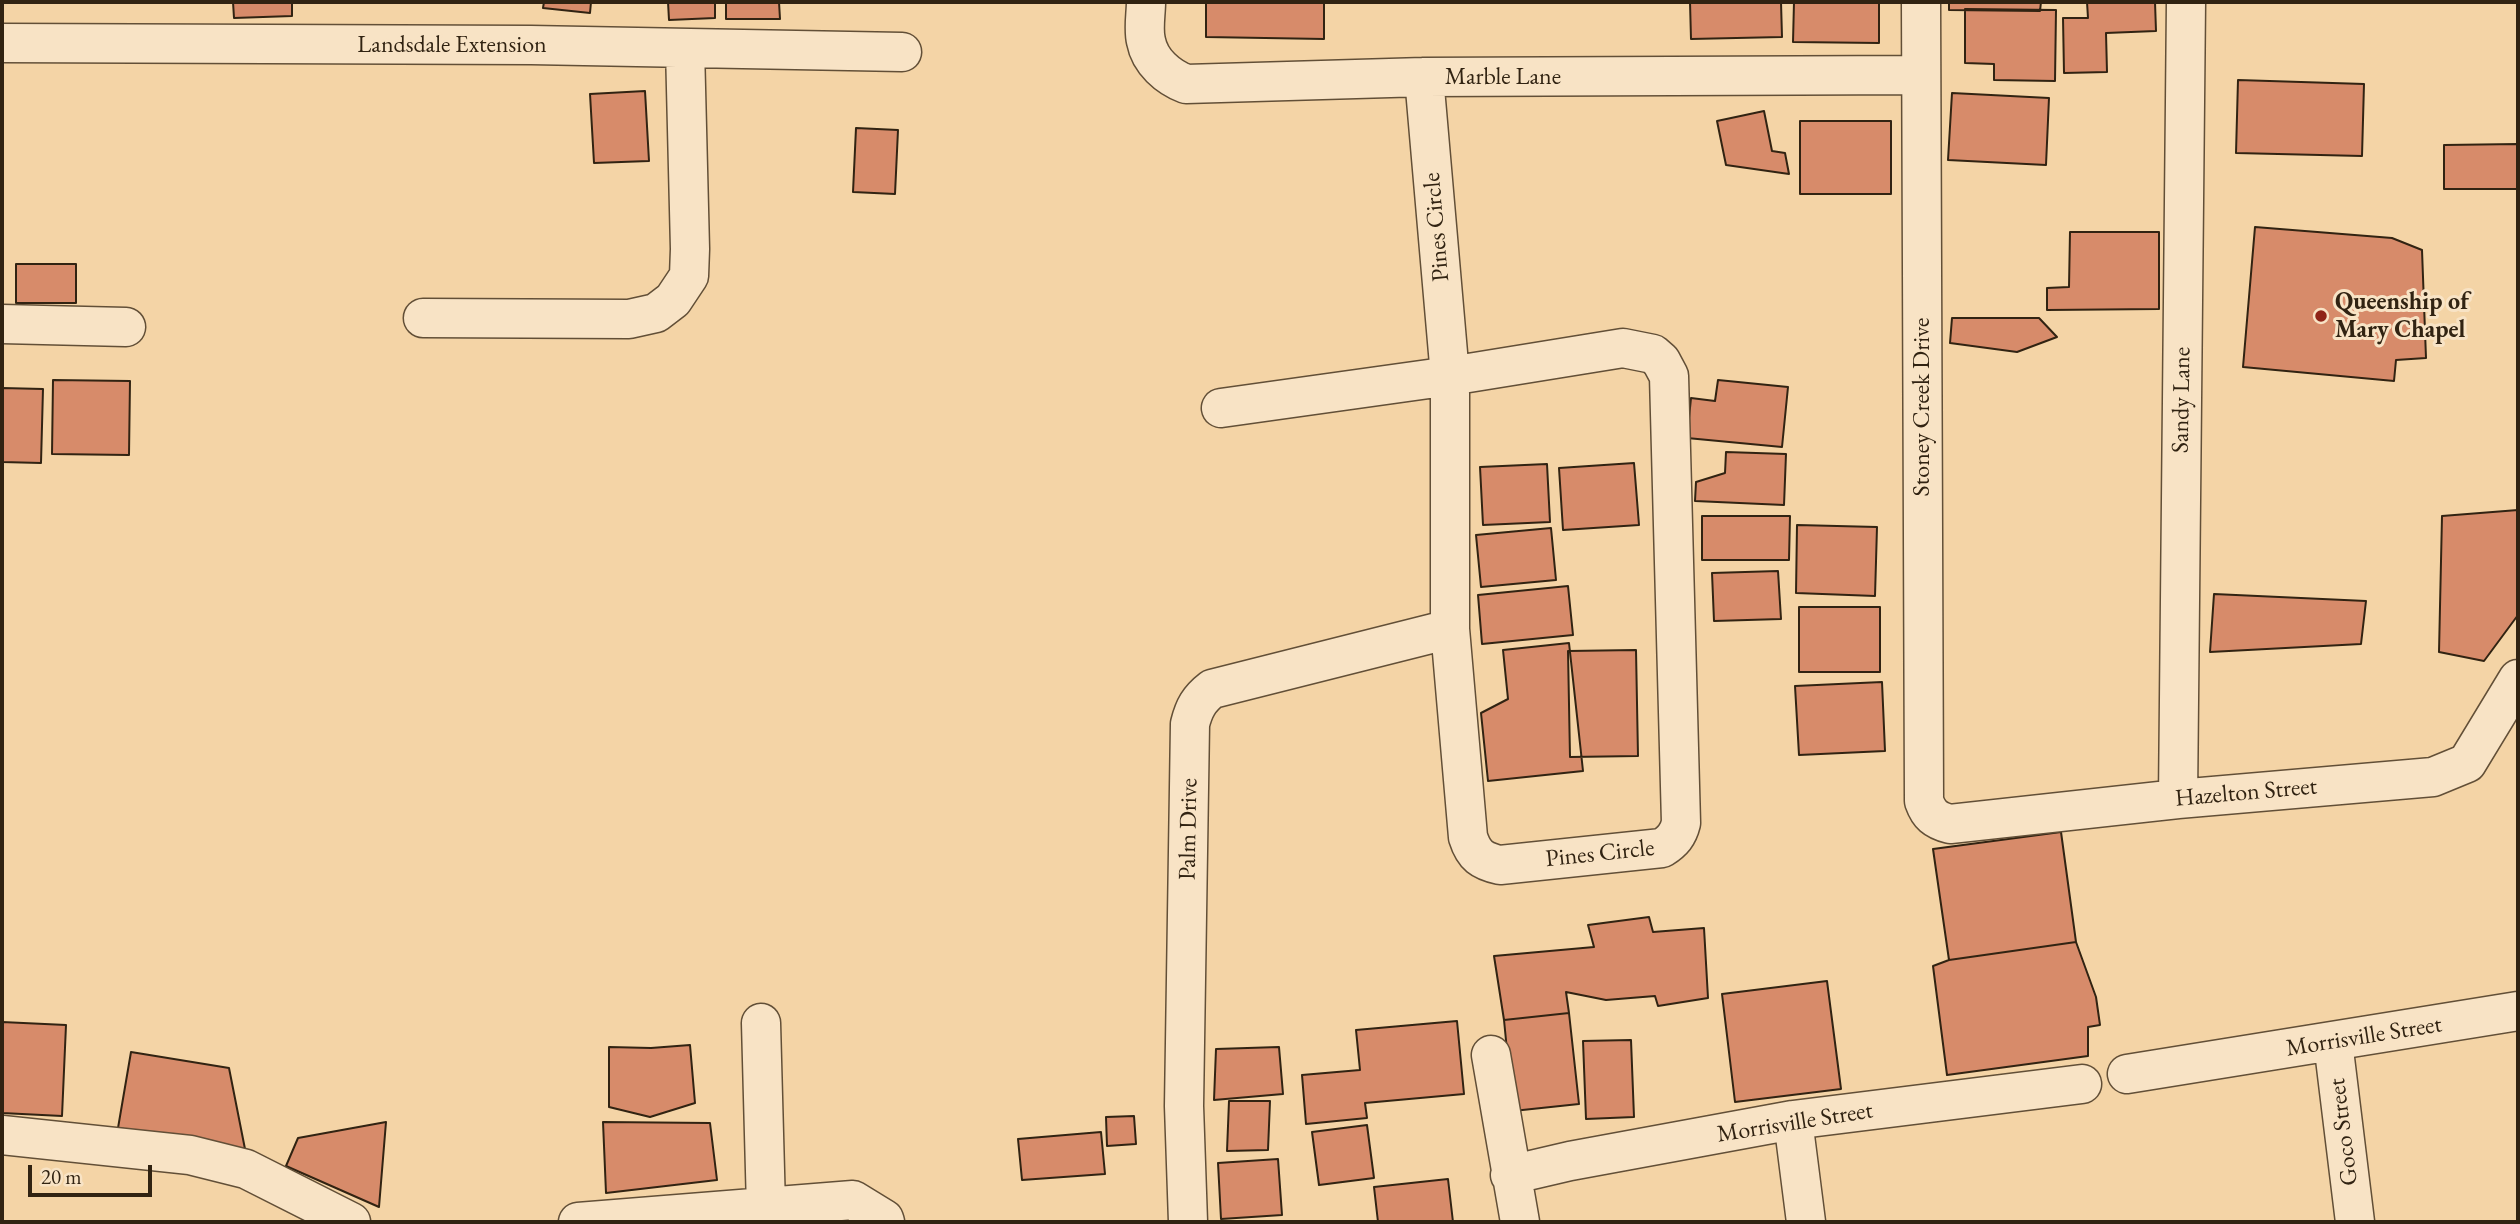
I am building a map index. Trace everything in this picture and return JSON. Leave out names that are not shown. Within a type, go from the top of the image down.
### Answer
[{"type":"street","name":"Marble Lane","points":[[1146,2],[1146,41],[1153,57],[1168,77],[1186,84],[1424,77],[1921,75]]},
{"type":"street","name":"Stoney Creek Drive","points":[[1921,2],[1924,801],[1928,812]]},
{"type":"street","name":"Sandy Lane","points":[[2178,799],[2186,2]]},
{"type":"street","name":"Landsdale Extension","points":[[2,43],[531,45],[902,52]]},
{"type":"street","points":[[423,318],[629,319],[656,313],[673,300],[689,276],[691,249],[685,48]]},
{"type":"street","name":"Pines Circle","points":[[1221,408],[1450,376],[1623,348],[1653,354],[1661,361],[1669,376],[1681,822],[1678,834],[1671,843],[1662,848],[1500,864],[1484,861],[1473,851],[1468,837],[1450,629],[1450,376],[1424,77]]},
{"type":"street","points":[[2,324],[126,327]]},
{"type":"street","name":"Palm Drive","points":[[1188,1222],[1184,1106],[1190,724],[1193,710],[1201,698],[1212,689],[1450,629]]},
{"type":"street","name":"Hazelton Street","points":[[1928,812],[1936,820],[1950,824],[2178,799],[2433,777],[2468,763],[2518,678]]},
{"type":"street","name":"Morrisville Street","points":[[2127,1074],[2518,1011]]},
{"type":"street","points":[[761,1023],[766,1208]]},
{"type":"street","name":"Goco Street","points":[[2333,1042],[2355,1222]]},
{"type":"street","points":[[1491,1055],[1520,1222]]},
{"type":"street","name":"Morrisville Street","points":[[1510,1175],[1570,1161],[1793,1121],[2082,1084]]},
{"type":"street","points":[[1793,1121],[1806,1222]]},
{"type":"street","points":[[2,1135],[190,1155],[246,1169],[351,1222]]},
{"type":"street","points":[[578,1222],[853,1200],[885,1222]]},
{"type":"building","points":[[233,2],[292,2],[292,16],[234,18]]},
{"type":"building","points":[[544,2],[591,2],[590,13],[543,8]]},
{"type":"building","points":[[668,2],[715,2],[715,18],[669,20]]},
{"type":"building","points":[[726,2],[779,2],[780,19],[726,19]]},
{"type":"building","points":[[1206,2],[1324,2],[1324,39],[1206,37]]},
{"type":"building","points":[[1690,2],[1781,2],[1782,37],[1691,39]]},
{"type":"building","points":[[1794,2],[1879,2],[1879,43],[1793,42]]},
{"type":"building","points":[[1949,2],[2041,2],[2040,11],[1949,10]]},
{"type":"building","points":[[2087,2],[2155,2],[2156,31],[2106,33],[2107,72],[2064,73],[2063,18],[2088,18]]},
{"type":"building","points":[[1965,9],[2056,10],[2055,81],[1994,80],[1994,64],[1965,63]]},
{"type":"building","points":[[2238,80],[2364,84],[2362,156],[2236,153]]},
{"type":"building","points":[[645,91],[649,161],[594,163],[590,94]]},
{"type":"building","points":[[1952,93],[2049,98],[2046,165],[1948,160]]},
{"type":"building","points":[[1764,111],[1772,151],[1785,153],[1789,174],[1726,165],[1717,121]]},
{"type":"building","points":[[1800,121],[1891,121],[1891,194],[1800,194]]},
{"type":"building","points":[[856,128],[898,130],[895,194],[853,192]]},
{"type":"building","points":[[2518,144],[2518,189],[2444,189],[2444,145]]},
{"type":"building","points":[[2255,227],[2392,238],[2422,250],[2426,358],[2396,360],[2394,381],[2243,367]]},
{"type":"building","points":[[2070,232],[2159,232],[2159,309],[2047,310],[2047,288],[2069,287]]},
{"type":"building","points":[[16,264],[76,264],[76,303],[16,303]]},
{"type":"building","points":[[1952,318],[2039,318],[2057,337],[2017,352],[1950,343]]},
{"type":"building","points":[[53,380],[130,381],[129,455],[52,454]]},
{"type":"building","points":[[1718,380],[1788,387],[1782,447],[1687,438],[1691,398],[1715,401]]},
{"type":"building","points":[[2,388],[43,389],[41,463],[2,462]]},
{"type":"building","points":[[1726,452],[1786,454],[1784,505],[1695,501],[1696,482],[1725,473]]},
{"type":"building","points":[[1634,463],[1639,525],[1563,530],[1559,468]]},
{"type":"building","points":[[1547,464],[1550,522],[1483,525],[1480,467]]},
{"type":"building","points":[[2518,510],[2518,615],[2484,661],[2439,652],[2442,516]]},
{"type":"building","points":[[1702,516],[1790,516],[1789,560],[1702,560]]},
{"type":"building","points":[[1797,525],[1877,527],[1875,596],[1796,593]]},
{"type":"building","points":[[1551,528],[1556,580],[1481,587],[1476,535]]},
{"type":"building","points":[[1778,571],[1781,619],[1714,621],[1712,573]]},
{"type":"building","points":[[1568,586],[1573,635],[1482,644],[1478,595]]},
{"type":"building","points":[[2214,594],[2366,601],[2361,644],[2210,652]]},
{"type":"building","points":[[1799,607],[1880,607],[1880,672],[1799,672]]},
{"type":"building","points":[[1569,643],[1583,771],[1488,781],[1481,713],[1508,699],[1503,650]]},
{"type":"building","points":[[1636,650],[1638,756],[1570,757],[1568,651]]},
{"type":"building","points":[[1882,682],[1885,751],[1799,755],[1795,686]]},
{"type":"building","points":[[2061,832],[2076,942],[1949,960],[1933,849]]},
{"type":"building","points":[[1649,917],[1653,932],[1704,928],[1708,998],[1658,1006],[1655,996],[1606,1000],[1566,992],[1569,1013],[1504,1020],[1494,956],[1594,947],[1588,925]]},
{"type":"building","points":[[2076,942],[2096,997],[2100,1025],[2088,1027],[2088,1056],[1947,1075],[1933,966],[1949,960]]},
{"type":"building","points":[[1827,981],[1841,1089],[1735,1102],[1722,994]]},
{"type":"building","points":[[1569,1013],[1579,1104],[1513,1111],[1504,1020]]},
{"type":"building","points":[[1457,1021],[1464,1094],[1365,1103],[1367,1118],[1306,1124],[1302,1075],[1360,1070],[1356,1030]]},
{"type":"building","points":[[2,1022],[66,1025],[62,1116],[2,1113]]},
{"type":"building","points":[[1631,1040],[1634,1117],[1586,1119],[1583,1041]]},
{"type":"building","points":[[690,1045],[695,1103],[650,1117],[609,1107],[609,1047]]},
{"type":"building","points":[[1279,1047],[1283,1094],[1214,1100],[1216,1049]]},
{"type":"building","points":[[131,1052],[229,1068],[245,1149],[118,1128]]},
{"type":"building","points":[[1229,1101],[1270,1101],[1268,1150],[1227,1151]]},
{"type":"building","points":[[1134,1116],[1136,1144],[1107,1146],[1106,1117]]},
{"type":"building","points":[[386,1122],[379,1207],[286,1166],[298,1138]]},
{"type":"building","points":[[603,1122],[710,1123],[717,1180],[606,1193]]},
{"type":"building","points":[[1367,1125],[1374,1178],[1319,1185],[1312,1132]]},
{"type":"building","points":[[1101,1132],[1105,1174],[1022,1180],[1018,1139]]},
{"type":"building","points":[[1278,1159],[1282,1215],[1221,1219],[1218,1163]]},
{"type":"building","points":[[1448,1179],[1453,1222],[1378,1222],[1374,1187]]},
{"type":"place","name":"Queenship of Mary Chapel","points":[[2321,316]]}]
